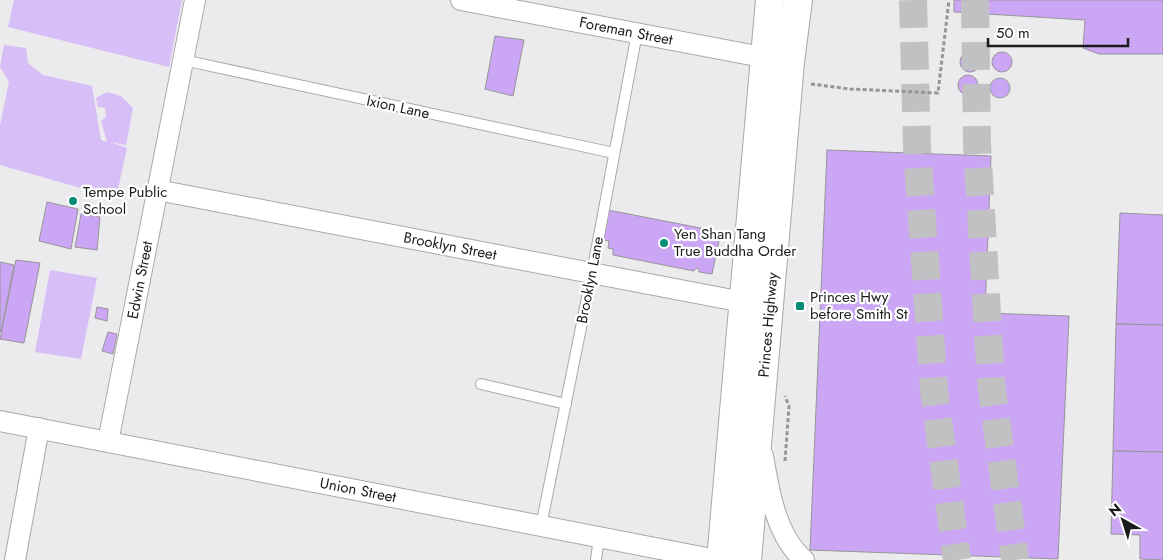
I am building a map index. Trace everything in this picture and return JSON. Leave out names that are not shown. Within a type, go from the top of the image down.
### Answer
[{"type":"highway","name":"Princes Highway","points":[[747,560],[759,432],[778,59],[770,0]]},
{"type":"highway","name":"Princes Highway","points":[[721,560],[743,302],[778,59],[798,0]]},
{"type":"street","name":"Edwin Street","points":[[108,442],[194,0]]},
{"type":"street","name":"Foreman Street","points":[[461,0],[778,59]]},
{"type":"street","name":"Brooklyn Street","points":[[157,190],[743,302]]},
{"type":"street","name":"Union Street","points":[[0,421],[717,560]]},
{"type":"street","points":[[15,560],[39,428]]},
{"type":"street","points":[[759,432],[767,478],[780,524],[794,552],[804,560]]},
{"type":"lane","name":"Brooklyn Lane","points":[[541,526],[592,273],[637,33]]},
{"type":"lane","name":"Ixion Lane","points":[[183,60],[614,153]]},
{"type":"lane","points":[[482,384],[566,404]]},
{"type":"lane","points":[[596,560],[599,537]]},
{"type":"path","points":[[806,83],[850,89],[938,93],[949,0]]},
{"type":"shaded area","points":[[14,0],[182,0],[169,67],[8,27]]},
{"type":"shaded area","points":[[4,45],[26,48],[28,63],[43,75],[92,86],[101,140],[107,142],[101,121],[106,117],[105,108],[98,107],[96,98],[107,92],[121,96],[133,108],[126,145],[110,142],[127,148],[116,198],[0,165],[0,125],[9,82],[0,67]]},
{"type":"shaded area","points":[[50,270],[97,278],[81,359],[35,352]]},
{"type":"building","points":[[954,0],[1163,0],[1163,54],[1099,54],[1083,48],[1085,20],[954,12]]},
{"type":"building","points":[[495,36],[524,40],[513,96],[485,89]]},
{"type":"building","points":[[970,52],[977,55],[980,62],[977,69],[970,72],[963,69],[960,62],[963,55]]},
{"type":"building","points":[[1002,52],[1009,55],[1012,62],[1009,69],[1002,72],[995,69],[992,62],[995,55]]},
{"type":"building","points":[[968,75],[975,78],[978,85],[975,92],[968,95],[961,92],[958,85],[961,78]]},
{"type":"building","points":[[1000,78],[1007,81],[1010,88],[1007,95],[1000,98],[993,95],[990,88],[993,81]]},
{"type":"building","points":[[827,150],[991,156],[985,313],[1069,316],[1058,559],[810,550]]},
{"type":"building","points":[[47,202],[78,209],[71,249],[39,241]]},
{"type":"building","name":"Yen Shan Tang True Buddha Order","points":[[608,210],[721,232],[712,274],[699,272],[699,269],[696,268],[694,271],[613,255],[613,249],[608,248],[609,241],[602,240]]},
{"type":"building","points":[[1120,213],[1163,215],[1163,325],[1116,324]]},
{"type":"building","points":[[81,214],[100,217],[97,250],[75,247]]},
{"type":"building","points":[[16,260],[40,263],[24,343],[0,339]]},
{"type":"building","points":[[0,262],[14,265],[1,332],[0,332]]},
{"type":"building","points":[[97,307],[108,309],[107,321],[95,318]]},
{"type":"building","points":[[1116,324],[1163,325],[1163,452],[1113,451]]},
{"type":"building","points":[[108,332],[117,334],[113,354],[102,351]]},
{"type":"building","points":[[1113,451],[1163,452],[1163,560],[1140,559],[1140,535],[1111,534]]},
{"type":"tunnel","points":[[913,0],[917,148],[934,390],[957,560]]},
{"type":"tunnel","points":[[975,0],[977,144],[991,382],[1015,560]]},
{"type":"place","name":"Tempe Public School","points":[[73,201]]},
{"type":"place","name":"Yen Shan Tang True Buddha Order","points":[[664,243]]},
{"type":"place","name":"Princes Hwy before Smith St","points":[[800,306]]}]
